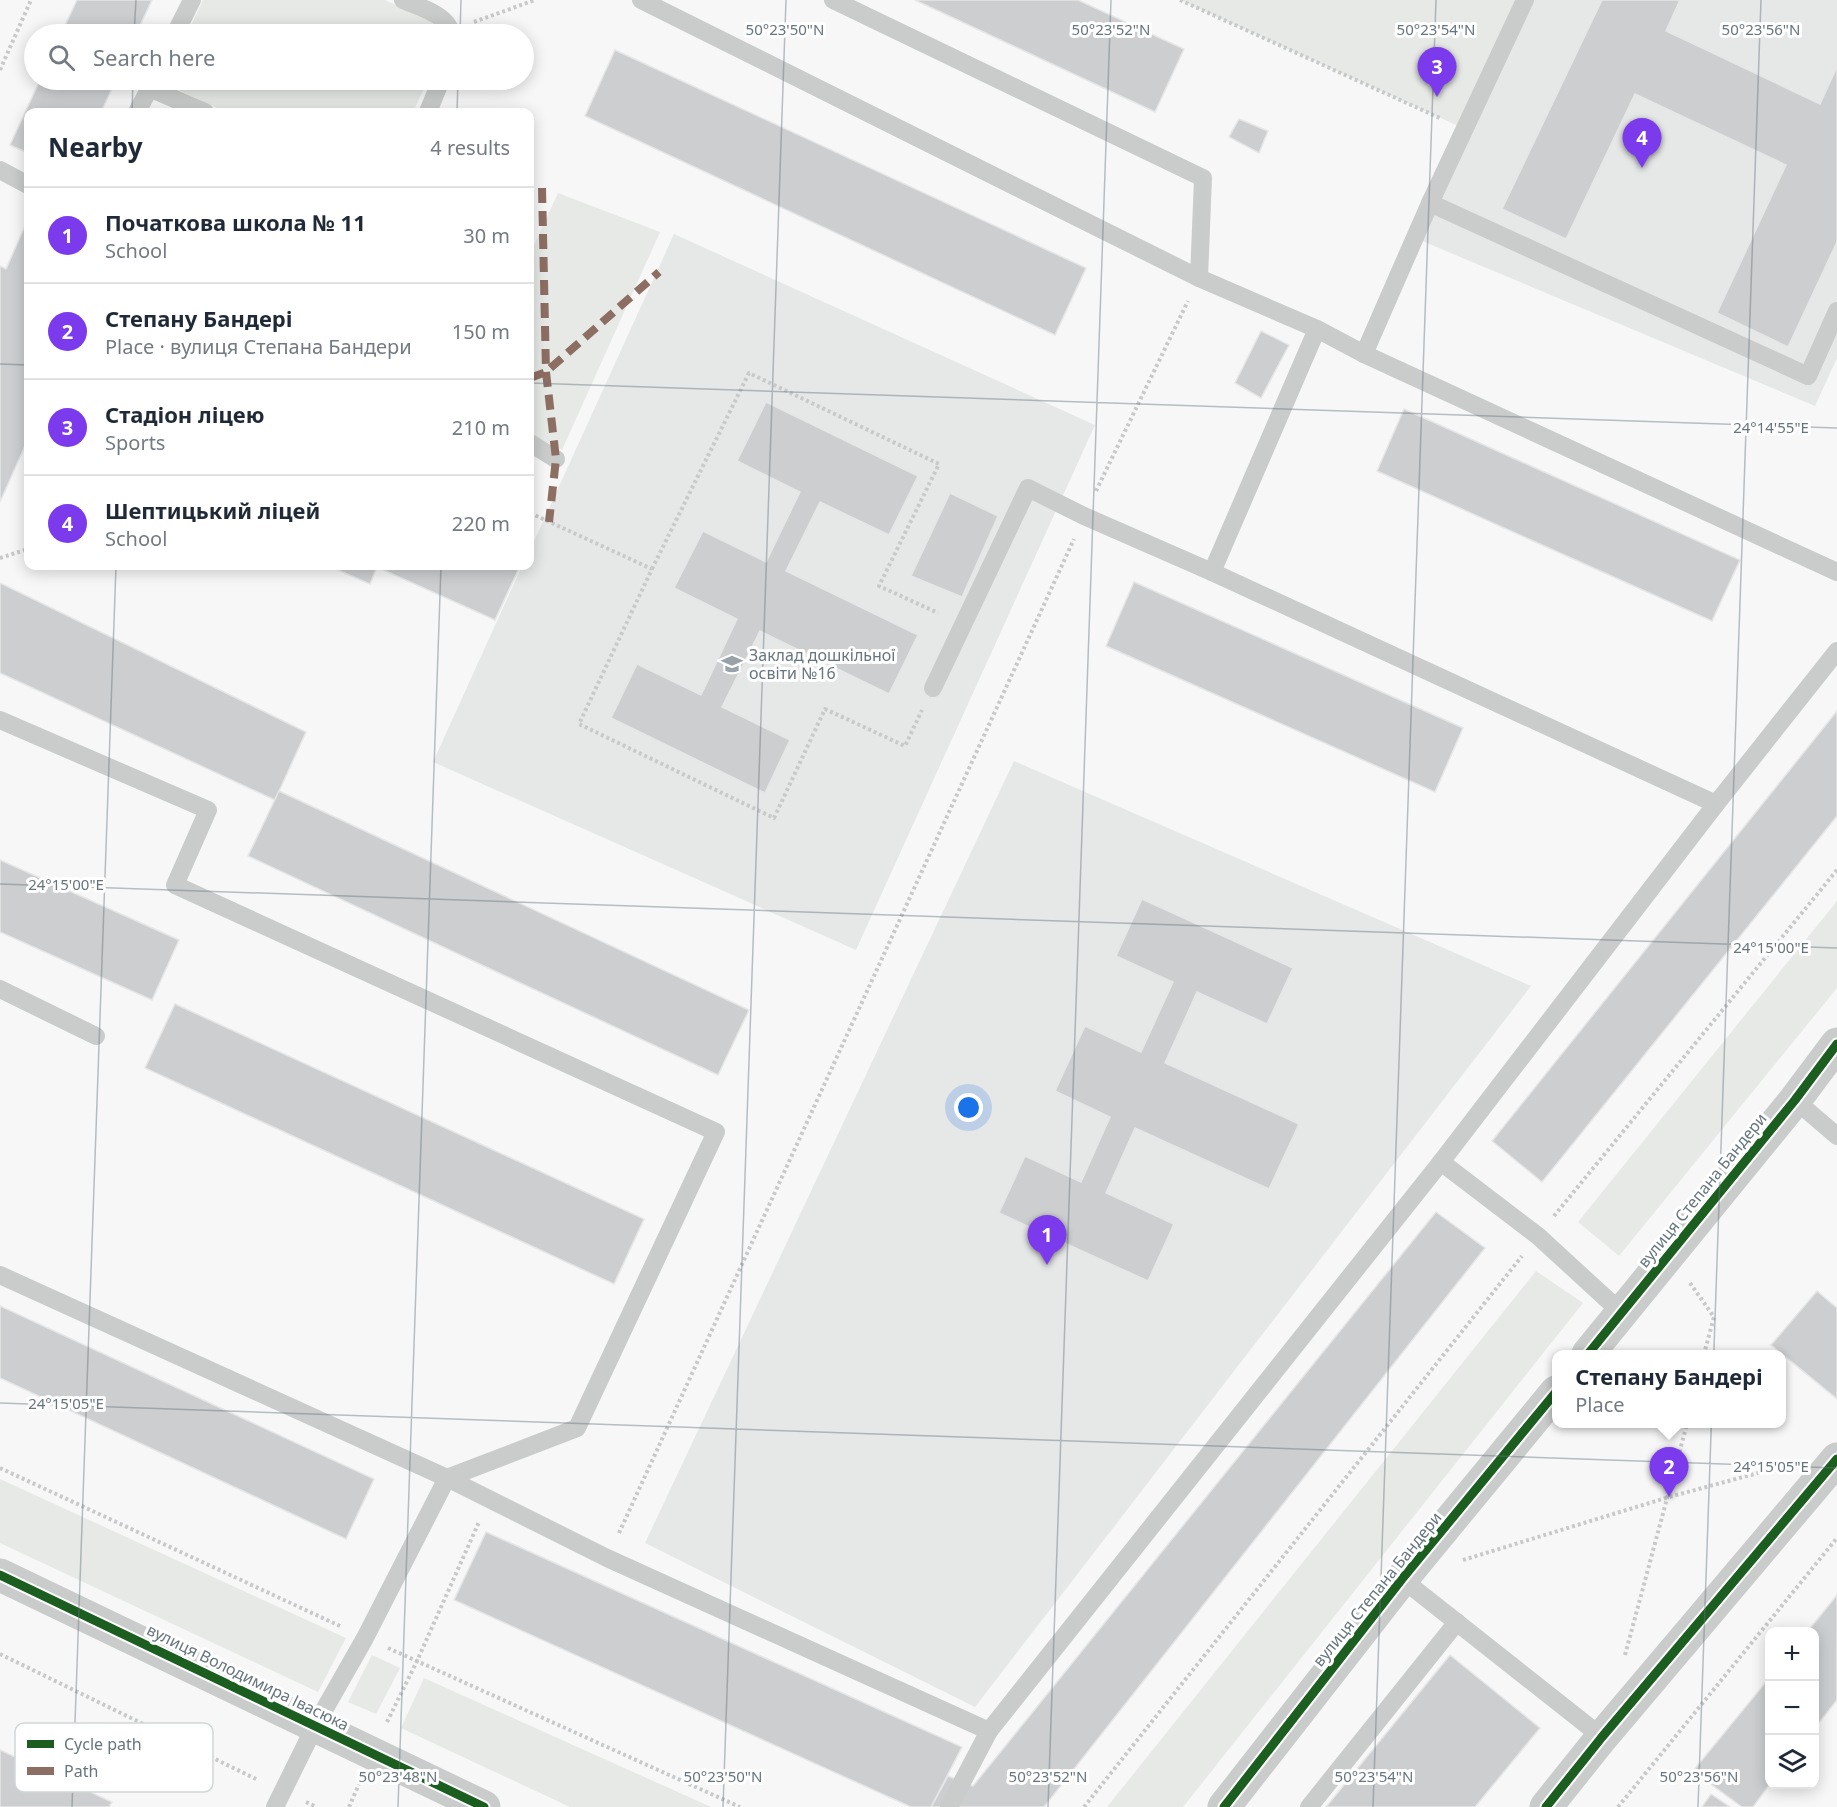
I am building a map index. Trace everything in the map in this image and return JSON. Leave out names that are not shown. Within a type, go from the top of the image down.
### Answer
[{"type":"street","name":"вулиця Степана Бандери","points":[[1591,1350],[1795,1100],[1837,1044]]},
{"type":"street","name":"вулиця Степана Бандери","points":[[1224,1807],[1402,1579],[1552,1398]]},
{"type":"street","points":[[1546,1807],[1602,1737],[1837,1459]]},
{"type":"street","name":"вулиця Володимира Івасюка","points":[[0,1575],[484,1807]]},
{"type":"lane","points":[[180,24],[192,0]]},
{"type":"lane","points":[[403,0],[440,17],[445,24]]},
{"type":"lane","points":[[641,0],[1199,278],[1317,328],[1364,354],[1837,572]]},
{"type":"lane","points":[[833,0],[1203,178],[1199,278]]},
{"type":"lane","points":[[1364,354],[1430,203],[1525,0]]},
{"type":"lane","points":[[139,108],[149,90]]},
{"type":"lane","points":[[163,90],[197,108]]},
{"type":"lane","points":[[430,108],[437,90]]},
{"type":"lane","points":[[0,172],[24,183]]},
{"type":"lane","points":[[1430,203],[1808,376],[1837,311]]},
{"type":"lane","points":[[1212,572],[1317,328]]},
{"type":"lane","points":[[534,445],[556,459]]},
{"type":"lane","points":[[933,688],[1028,488],[1084,516],[1212,572],[1716,804]]},
{"type":"lane","points":[[949,1807],[989,1731],[1441,1162],[1716,804],[1837,651]]},
{"type":"lane","points":[[0,720],[208,810],[175,885],[716,1132],[577,1428],[447,1478],[365,1638],[315,1726],[278,1799]]},
{"type":"lane","points":[[0,989],[96,1036]]},
{"type":"lane","points":[[1795,1100],[1837,1136]]},
{"type":"lane","points":[[1441,1162],[1538,1236],[1622,1313]]},
{"type":"lane","points":[[0,1275],[447,1478],[607,1558],[989,1731]]},
{"type":"lane","points":[[1402,1579],[1602,1737]]},
{"type":"lane","points":[[1309,1807],[1457,1622]]},
{"type":"path","points":[[0,69],[32,0]]},
{"type":"path","points":[[472,24],[535,0]]},
{"type":"path","points":[[1180,0],[1465,129]]},
{"type":"path","points":[[607,1558],[1084,516],[1199,278]]},
{"type":"path","points":[[933,688],[905,746],[825,710],[774,818],[579,724],[749,374],[939,464],[879,586],[964,624]]},
{"type":"path","points":[[534,515],[652,570]]},
{"type":"path","points":[[0,558],[24,550]]},
{"type":"path","points":[[1084,1807],[1538,1236],[1837,870]]},
{"type":"path","points":[[1669,1253],[1714,1317],[1705,1350]]},
{"type":"path","points":[[1624,1657],[1686,1428]]},
{"type":"path","points":[[1456,1562],[1669,1497],[1792,1464]]},
{"type":"path","points":[[349,1807],[489,1500]]},
{"type":"path","points":[[1618,1807],[1837,1538]]},
{"type":"path","points":[[0,1654],[132,1723]]},
{"type":"path","points":[[213,1765],[278,1799],[317,1807]]},
{"type":"shaded area","points":[[203,0],[385,0],[437,24],[192,24]]},
{"type":"shaded area","points":[[1180,0],[1525,0],[1465,129]]},
{"type":"shaded area","points":[[1525,0],[1837,0],[1837,358],[1815,406],[1415,238]]},
{"type":"shaded area","points":[[178,90],[423,90],[415,108],[217,108]]},
{"type":"shaded area","points":[[558,193],[660,232],[562,450],[534,436],[534,245]]},
{"type":"shaded area","name":"Заклад дошкільної освіти №16","points":[[674,234],[1095,425],[856,950],[433,762],[520,570],[534,570],[534,541]]},
{"type":"shaded area","points":[[1014,761],[1531,986],[975,1707],[645,1543]]},
{"type":"shaded area","points":[[1837,901],[1837,988],[1619,1256],[1578,1222]]},
{"type":"shaded area","points":[[1536,1271],[1583,1303],[1183,1807],[1107,1807]]},
{"type":"shaded area","points":[[0,1479],[346,1638],[318,1692],[0,1543]]},
{"type":"shaded area","points":[[372,1655],[400,1668],[376,1714],[348,1702]]},
{"type":"shaded area","points":[[424,1678],[711,1807],[570,1807],[401,1728]]},
{"type":"building","points":[[77,0],[152,0],[141,24],[66,24]]},
{"type":"building","points":[[915,0],[1078,0],[1184,49],[1155,112]]},
{"type":"building","points":[[1602,0],[1680,0],[1666,31],[1820,104],[1837,67],[1837,242],[1788,347],[1717,313],[1786,165],[1635,94],[1566,239],[1502,209]]},
{"type":"building","points":[[615,50],[1086,268],[1055,335],[585,116]]},
{"type":"building","points":[[35,90],[111,90],[103,108],[27,108]]},
{"type":"building","points":[[24,115],[24,151],[10,145]]},
{"type":"building","points":[[1239,119],[1268,131],[1259,153],[1229,137]]},
{"type":"building","points":[[24,228],[24,448],[0,502],[0,266],[6,269]]},
{"type":"building","points":[[1261,331],[1289,345],[1261,398],[1235,383]]},
{"type":"building","points":[[766,402],[918,476],[889,535],[820,502],[786,571],[918,635],[889,694],[760,631],[722,707],[790,740],[765,793],[611,718],[637,664],[701,695],[737,619],[674,588],[703,531],[766,562],[800,492],[737,461]]},
{"type":"building","points":[[1404,409],[1740,560],[1712,621],[1377,471]]},
{"type":"building","points":[[950,493],[998,516],[962,597],[911,576]]},
{"type":"building","points":[[338,570],[376,570],[370,584]]},
{"type":"building","points":[[384,570],[518,570],[495,620]]},
{"type":"building","points":[[1134,582],[1463,728],[1435,792],[1106,646]]},
{"type":"building","points":[[0,583],[306,732],[275,800],[0,673]]},
{"type":"building","points":[[1837,711],[1837,816],[1542,1182],[1492,1141]]},
{"type":"building","points":[[279,791],[749,1010],[718,1075],[248,856]]},
{"type":"building","points":[[0,860],[179,940],[152,1000],[0,932]]},
{"type":"building","points":[[1142,899],[1293,968],[1267,1024],[1197,992],[1165,1063],[1299,1124],[1269,1189],[1135,1128],[1106,1193],[1174,1224],[1148,1281],[999,1213],[1025,1156],[1081,1182],[1110,1117],[1055,1091],[1085,1026],[1141,1052],[1173,982],[1116,956]]},
{"type":"building","points":[[175,1004],[644,1219],[614,1284],[145,1068]]},
{"type":"building","points":[[1436,1212],[1485,1248],[1044,1807],[931,1807],[948,1776],[973,1786]]},
{"type":"building","points":[[1817,1291],[1837,1308],[1837,1399],[1786,1357],[1786,1350],[1777,1350],[1771,1345]]},
{"type":"building","points":[[0,1306],[374,1479],[346,1539],[0,1378]]},
{"type":"building","points":[[486,1532],[962,1747],[931,1807],[911,1807],[454,1600]]},
{"type":"building","points":[[1837,1595],[1837,1700],[1819,1723],[1819,1627],[1811,1627]]},
{"type":"building","points":[[1450,1655],[1540,1728],[1475,1807],[1326,1807]]},
{"type":"building","points":[[1765,1683],[1766,1789],[1753,1807],[1742,1807],[1693,1771]]},
{"type":"building","points":[[0,1750],[15,1757],[15,1792],[90,1792],[112,1802],[109,1807],[0,1807]]},
{"type":"building","points":[[1711,1794],[1730,1807],[1702,1807]]},
{"type":"marked path","points":[[542,188],[546,372],[556,459],[549,522]]},
{"type":"marked path","points":[[534,376],[546,372],[659,272]]},
{"type":"cycle path","points":[[1591,1350],[1795,1100],[1837,1044]]},
{"type":"cycle path","points":[[1224,1807],[1402,1579],[1552,1397]]},
{"type":"cycle path","points":[[1546,1807],[1602,1737],[1837,1459]]},
{"type":"cycle path","points":[[0,1575],[484,1807]]},
{"type":"place","name":"Стадіон ліцею","points":[[1437,97]]},
{"type":"place","name":"Шептицький ліцей","points":[[1642,168]]},
{"type":"place","name":"Заклад дошкільної освіти №16","points":[[732,664]]},
{"type":"place","name":"Початкова школа № 11","points":[[1047,1265]]},
{"type":"place","name":"Степану Бандері","points":[[1669,1497]]}]
